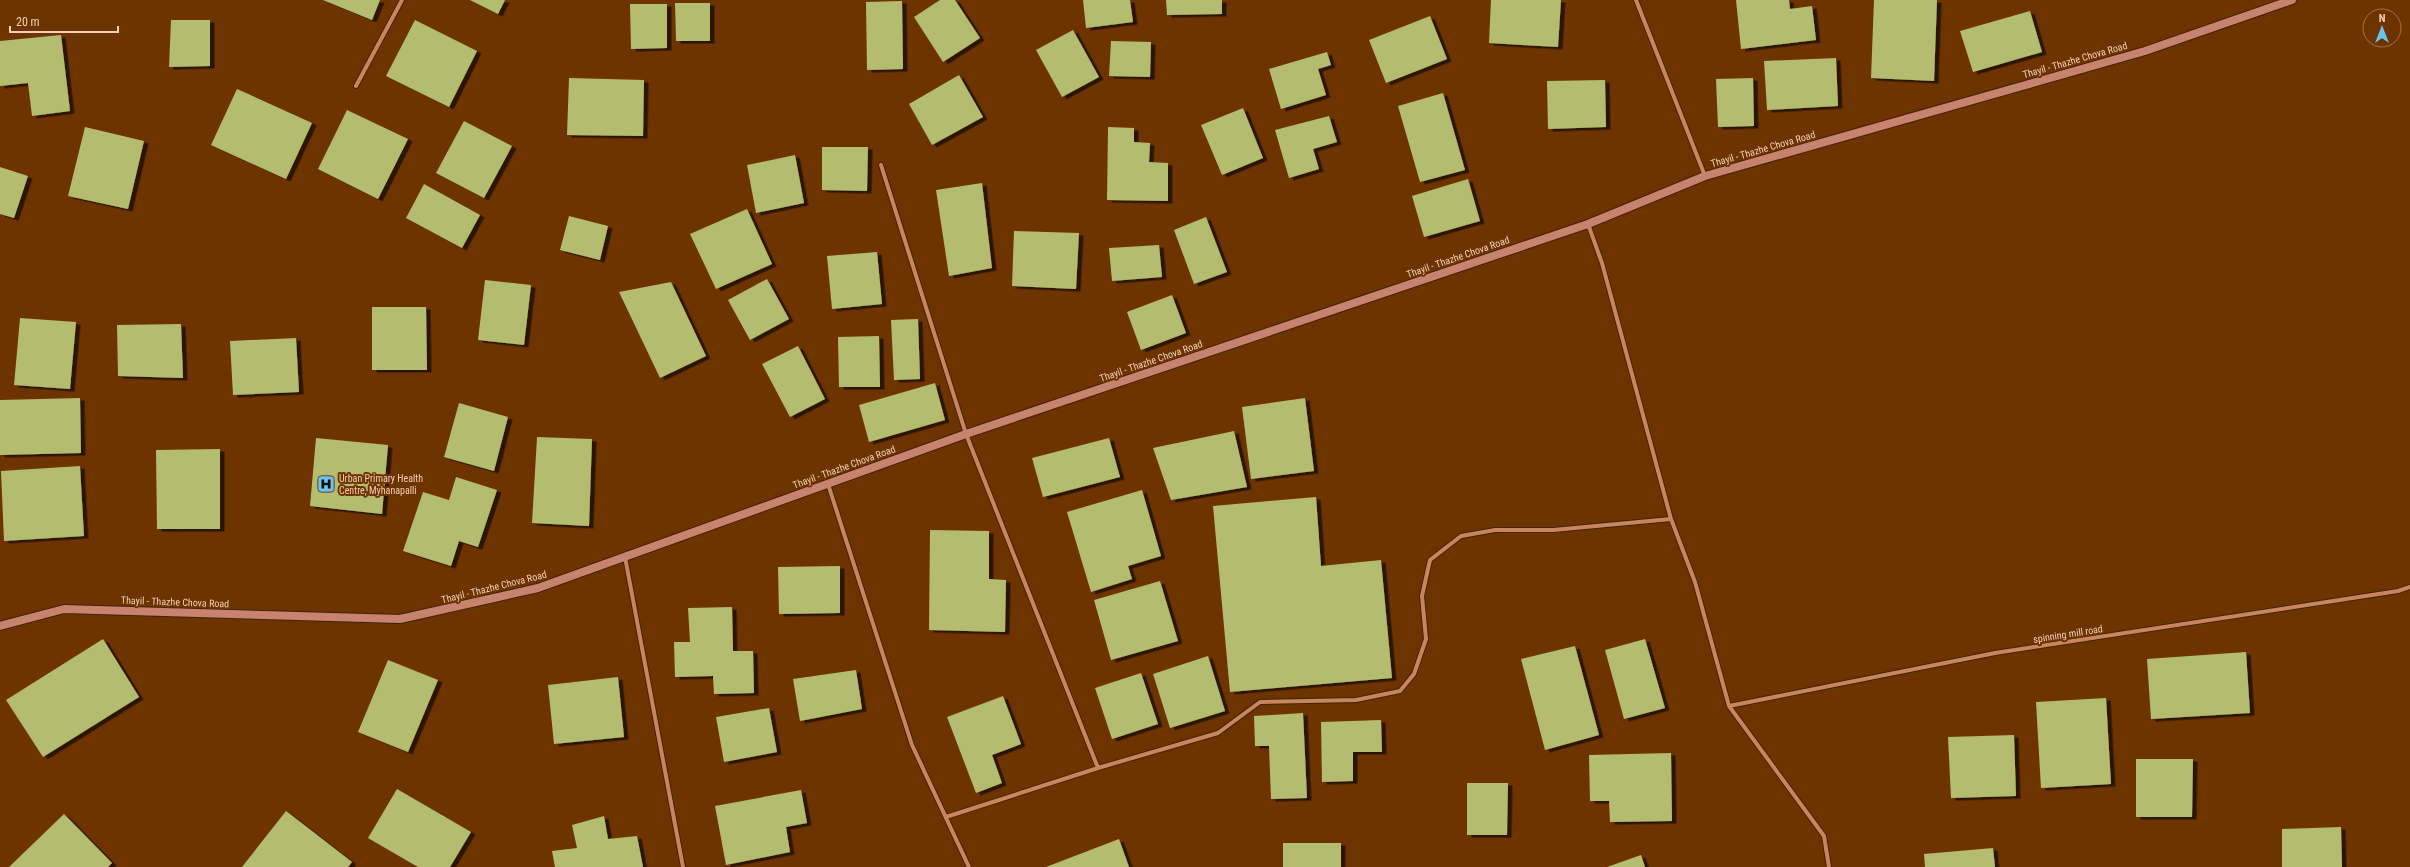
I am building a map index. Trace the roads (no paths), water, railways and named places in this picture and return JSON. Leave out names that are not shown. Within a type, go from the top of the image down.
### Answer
[{"type":"street","points":[[356,86],[402,0]]},
{"type":"street","points":[[1636,0],[1705,176]]},
{"type":"street","name":"Thayil - Thazhe Chova Road","points":[[0,626],[64,609],[400,619],[538,588],[966,434],[1588,224],[1705,176],[2145,51],[2292,0]]},
{"type":"street","points":[[881,164],[966,434],[1098,768]]},
{"type":"street","points":[[1588,224],[1602,263],[1671,519],[1695,582],[1729,706],[1824,836],[1829,867]]},
{"type":"street","points":[[827,484],[912,745],[969,867]]},
{"type":"street","points":[[946,817],[1098,768],[1218,733],[1260,702],[1356,700],[1400,691],[1414,674],[1426,639],[1422,596],[1430,560],[1461,536],[1495,530],[1553,530],[1671,519]]},
{"type":"street","points":[[625,557],[683,867]]},
{"type":"street","name":"spinning mill road","points":[[1729,706],[1995,653],[2398,591],[2410,587]]},
{"type":"place","name":"Urban Primary Health Centre, Myhanapalli","points":[[326,484]]}]
